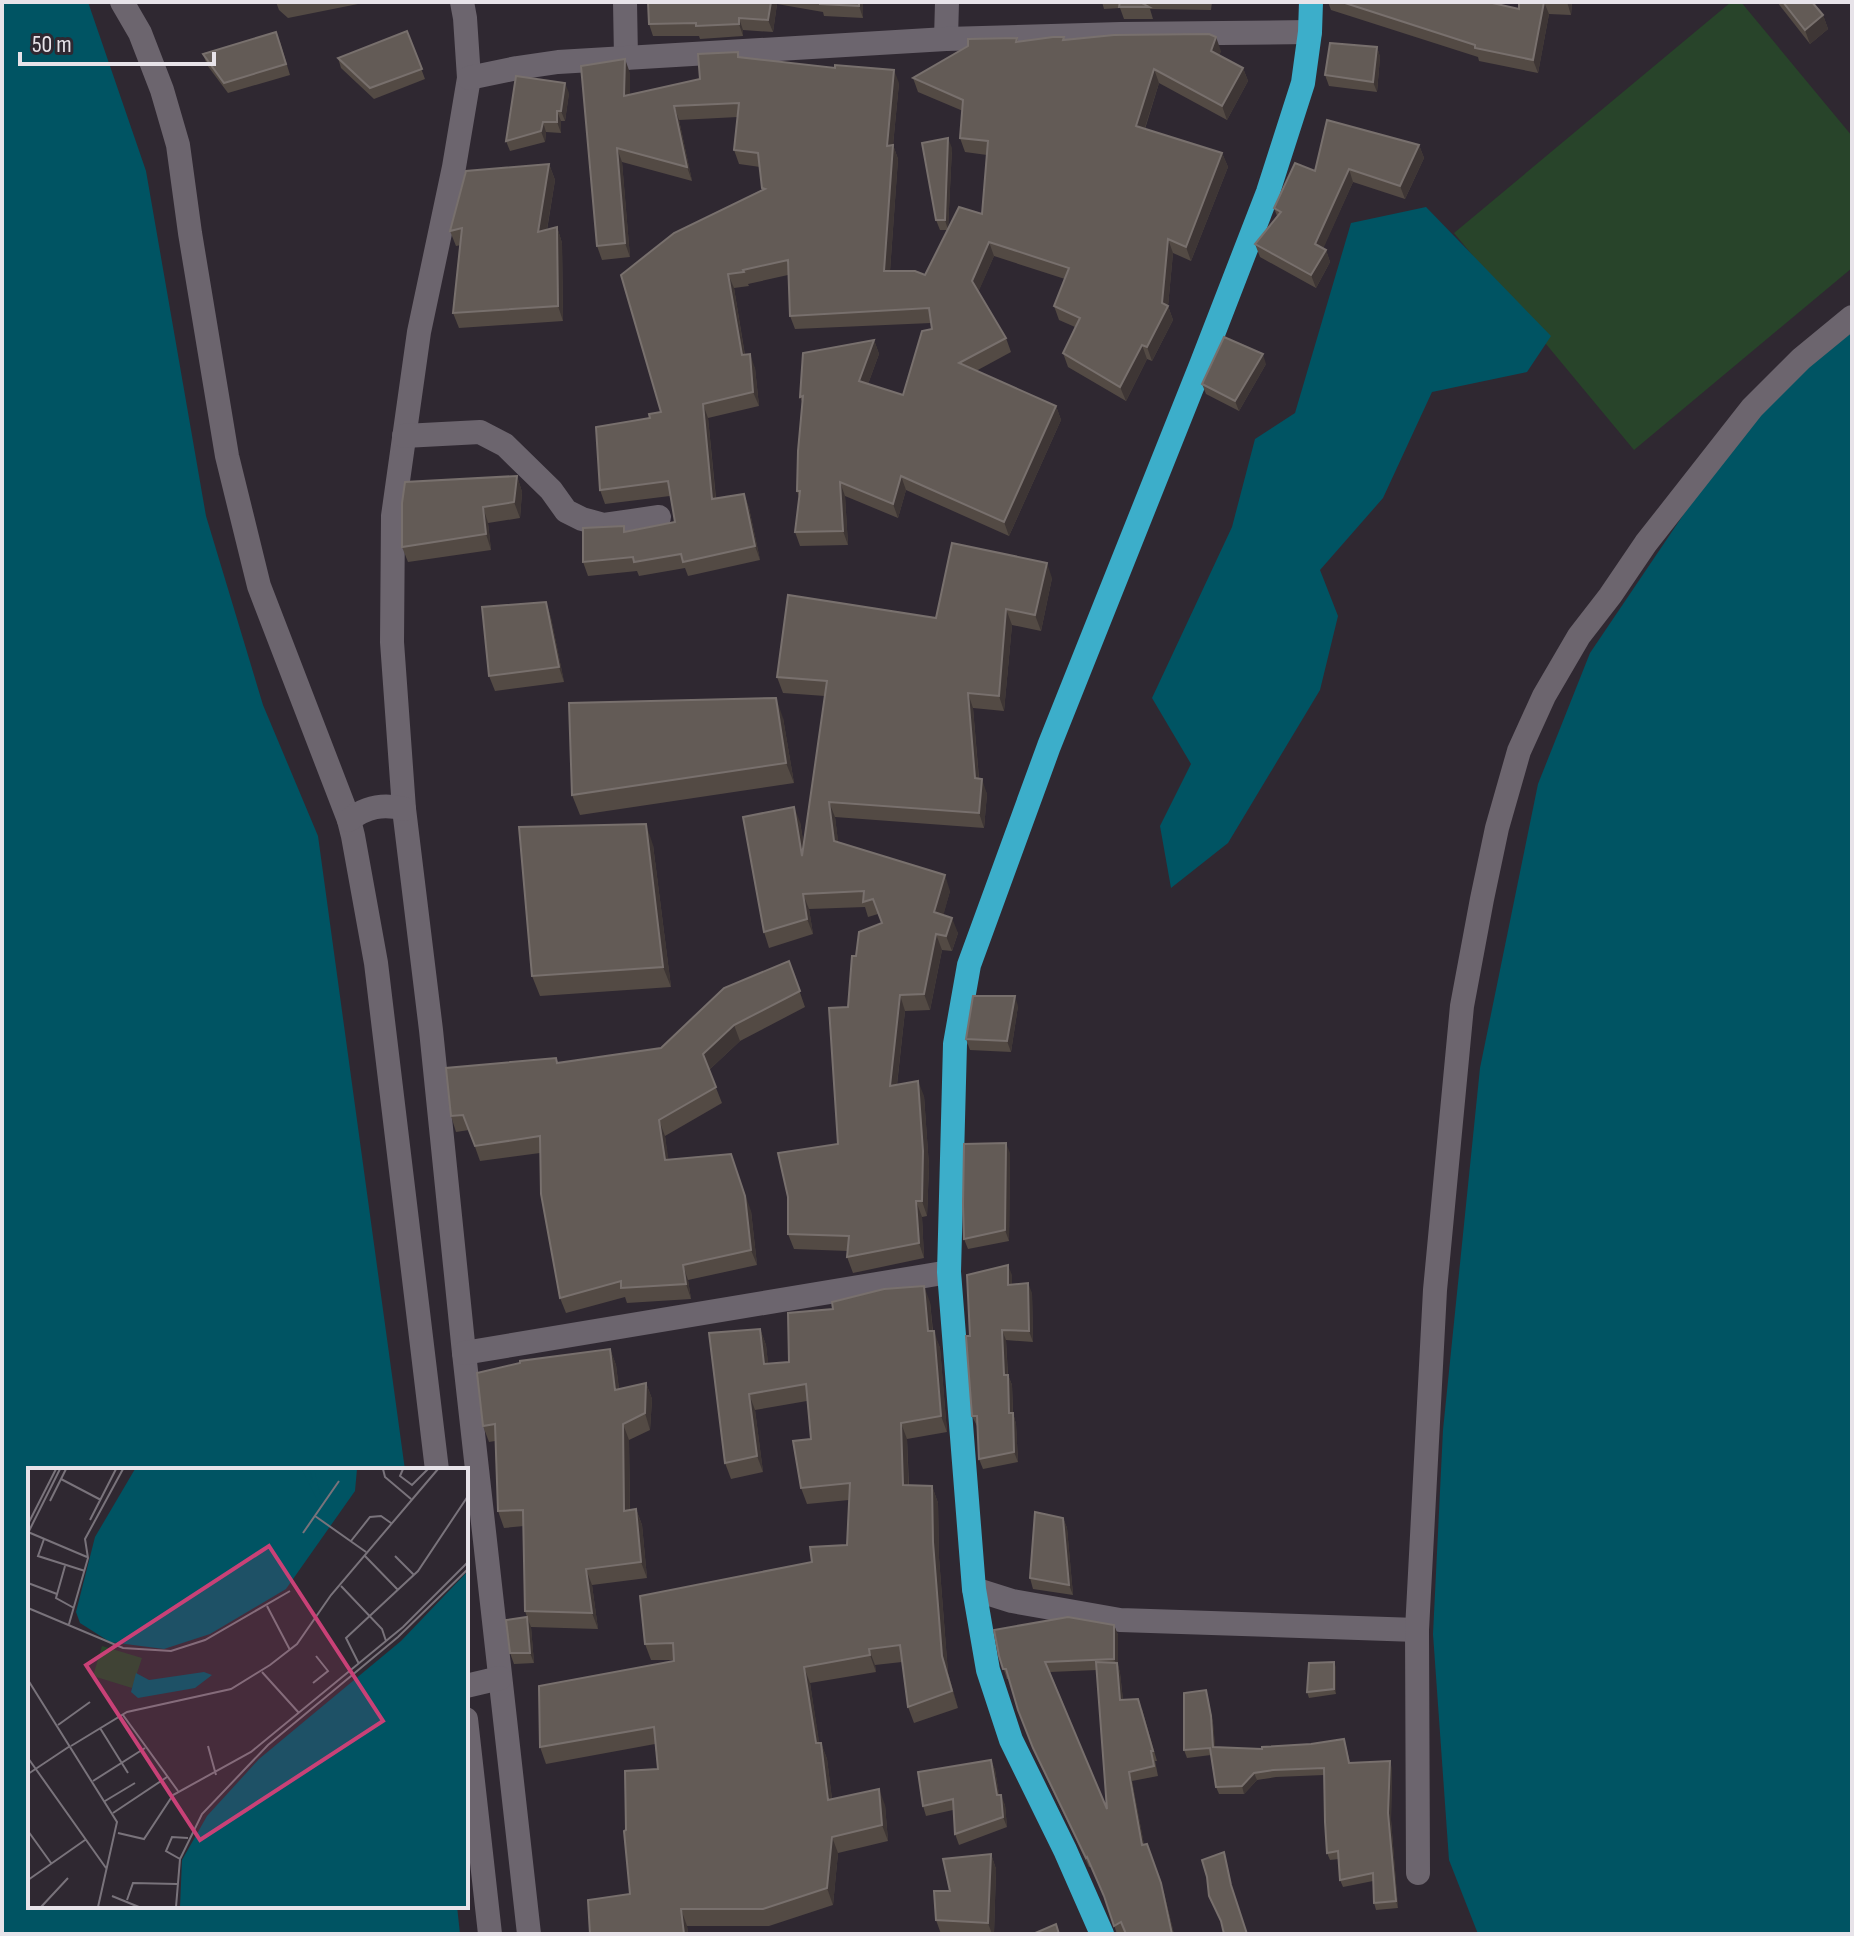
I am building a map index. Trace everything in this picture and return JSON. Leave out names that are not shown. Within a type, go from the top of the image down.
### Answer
[{"type":"highway","points":[[1102,1934],[1011,1740],[988,1670],[974,1589],[949,1272],[955,1044],[969,965],[1049,746],[1268,192],[1303,83],[1311,2]]},
{"type":"street","points":[[122,2],[140,33],[162,90],[178,145],[227,456],[259,586],[349,820],[376,963],[437,1468]]},
{"type":"street","points":[[462,2],[469,78],[454,167],[419,332],[393,516],[392,642],[404,809],[431,1030],[529,1934]]},
{"type":"street","points":[[625,2],[626,58]]},
{"type":"street","points":[[946,39],[947,2]]},
{"type":"street","points":[[469,78],[544,64],[946,39],[1310,32]]},
{"type":"street","points":[[1418,1873],[1417,1630],[1435,1290],[1462,1006],[1497,828],[1519,751],[1544,696],[1579,636],[1646,543],[1752,408],[1801,359],[1852,317]]},
{"type":"street","points":[[404,436],[480,432],[505,445],[551,490],[566,511],[582,519],[604,525],[659,517]]},
{"type":"street","points":[[349,820],[361,811],[377,806],[404,809]]},
{"type":"street","points":[[464,1353],[949,1272]]},
{"type":"street","points":[[974,1589],[1012,1601],[1120,1620],[1417,1630]]},
{"type":"street","points":[[468,1686],[500,1678]]},
{"type":"street","points":[[468,1737],[490,1934]]},
{"type":"green space","points":[[1731,2],[1741,2],[1852,136],[1852,268],[1634,450],[1454,233]]},
{"type":"water","points":[[2,2],[88,2],[146,171],[206,516],[263,705],[318,836],[405,1468],[28,1468],[28,1908],[457,1908],[460,1934],[2,1934]]},
{"type":"water","points":[[1426,207],[1551,336],[1527,372],[1432,392],[1383,498],[1320,570],[1338,616],[1320,690],[1228,843],[1171,888],[1160,826],[1191,764],[1152,698],[1232,527],[1255,439],[1295,413],[1351,223]]},
{"type":"water","points":[[1852,330],[1852,1934],[1478,1934],[1449,1860],[1433,1634],[1443,1430],[1480,1068],[1538,784],[1590,653],[1748,419]]},
{"type":"building","points":[[648,2],[771,2],[768,20],[739,18],[739,24],[696,26],[696,23],[649,24]]},
{"type":"building","points":[[859,2],[859,6],[820,4]]},
{"type":"building","points":[[1120,2],[1140,2],[1149,7],[1119,7]]},
{"type":"building","points":[[1342,2],[1488,2],[1519,9],[1519,2],[1544,2],[1533,60],[1475,48],[1475,45]]},
{"type":"building","points":[[1783,2],[1812,2],[1823,15],[1805,30]]},
{"type":"building","points":[[407,31],[422,69],[370,88],[338,58]]},
{"type":"building","points":[[276,32],[286,64],[224,83],[203,54]]},
{"type":"building","points":[[1209,34],[1216,37],[1211,51],[1243,68],[1222,106],[1154,69],[1136,126],[1222,153],[1186,247],[1168,239],[1162,303],[1168,306],[1147,347],[1142,345],[1120,387],[1063,353],[1080,318],[1054,306],[1069,268],[989,242],[972,281],[1006,338],[959,363],[1056,406],[1004,522],[901,476],[893,504],[840,482],[843,531],[795,532],[800,491],[797,491],[803,353],[874,340],[859,381],[903,395],[922,331],[932,329],[929,308],[790,316],[788,260],[728,274],[742,355],[750,354],[753,392],[703,404],[712,499],[744,494],[755,546],[683,562],[681,554],[634,562],[633,557],[583,562],[583,528],[624,526],[624,532],[675,522],[668,481],[600,490],[596,427],[650,418],[649,414],[661,412],[621,275],[674,233],[765,189],[762,188],[758,153],[734,150],[739,103],[674,106],[687,167],[617,148],[625,243],[597,246],[581,66],[625,59],[624,96],[700,79],[698,54],[738,52],[738,57],[835,68],[835,65],[894,70],[887,146],[893,145],[884,271],[915,271],[925,275],[959,207],[982,214],[988,141],[960,138],[963,100],[913,78],[968,46],[968,39],[1017,38],[1016,42],[1053,37],[1064,37],[1063,40],[1114,35]]},
{"type":"building","points":[[1330,43],[1377,47],[1373,82],[1325,75]]},
{"type":"building","points":[[516,76],[565,83],[561,111],[557,111],[557,122],[543,122],[541,131],[506,141]]},
{"type":"building","points":[[1327,120],[1419,145],[1400,186],[1349,169],[1315,244],[1326,250],[1311,275],[1255,244],[1281,212],[1274,208],[1295,163],[1315,171]]},
{"type":"building","points":[[948,138],[945,220],[936,220],[922,143]]},
{"type":"building","points":[[549,164],[538,232],[557,227],[558,306],[453,313],[462,228],[450,231],[466,171]]},
{"type":"building","points":[[1224,337],[1263,354],[1235,401],[1202,384]]},
{"type":"building","points":[[517,476],[514,502],[483,507],[486,534],[402,547],[405,482]]},
{"type":"building","points":[[952,543],[1047,563],[1035,615],[1006,609],[999,696],[968,693],[975,778],[982,779],[979,813],[829,802],[834,841],[945,875],[934,912],[952,918],[946,936],[936,934],[924,994],[900,995],[890,1086],[918,1081],[923,1151],[922,1201],[916,1201],[919,1243],[847,1257],[849,1236],[788,1234],[788,1197],[778,1153],[838,1144],[829,1008],[848,1007],[852,956],[856,956],[859,932],[882,923],[873,899],[863,902],[864,891],[803,894],[807,919],[764,932],[743,817],[794,807],[802,856],[827,681],[777,677],[788,595],[936,618]]},
{"type":"building","points":[[546,602],[559,667],[489,676],[482,607]]},
{"type":"building","points":[[776,698],[786,763],[572,795],[569,703]]},
{"type":"building","points":[[646,824],[663,967],[532,976],[519,827]]},
{"type":"building","points":[[789,961],[800,991],[734,1025],[703,1054],[716,1087],[659,1120],[665,1160],[731,1154],[745,1196],[751,1250],[683,1265],[686,1284],[621,1288],[621,1281],[560,1298],[541,1194],[540,1136],[475,1146],[463,1115],[451,1116],[446,1068],[556,1058],[557,1063],[661,1048],[724,988]]},
{"type":"building","points":[[973,996],[1015,996],[1007,1041],[966,1039]]},
{"type":"building","points":[[1006,1143],[1005,1230],[964,1239],[964,1144]]},
{"type":"building","points":[[1008,1265],[1008,1285],[1028,1283],[1029,1331],[1002,1330],[1009,1413],[1013,1413],[1014,1452],[979,1459],[977,1416],[972,1416],[966,1336],[970,1336],[967,1275]]},
{"type":"building","points":[[924,1286],[928,1331],[934,1331],[941,1416],[901,1423],[903,1485],[932,1486],[942,1656],[952,1691],[908,1707],[900,1645],[869,1649],[870,1655],[804,1667],[816,1743],[821,1743],[828,1800],[879,1789],[882,1825],[832,1837],[827,1888],[763,1909],[681,1909],[684,1934],[590,1934],[588,1900],[630,1894],[624,1831],[625,1771],[658,1769],[654,1727],[540,1747],[539,1686],[674,1661],[673,1643],[645,1644],[640,1596],[812,1562],[810,1547],[847,1545],[850,1483],[801,1488],[793,1441],[811,1439],[806,1384],[749,1394],[757,1456],[725,1463],[709,1333],[760,1329],[764,1364],[789,1362],[788,1313],[833,1309],[832,1302],[884,1289]]},
{"type":"building","points":[[610,1349],[615,1390],[646,1383],[645,1413],[623,1424],[624,1511],[636,1509],[641,1562],[586,1569],[592,1613],[525,1611],[523,1510],[498,1511],[495,1424],[483,1426],[477,1373],[520,1361]]},
{"type":"building","points":[[1035,1512],[1063,1518],[1069,1585],[1030,1578]]},
{"type":"building","points":[[527,1617],[530,1653],[510,1653],[506,1620]]},
{"type":"building","points":[[1068,1617],[1114,1625],[1114,1659],[1045,1662],[1107,1809],[1096,1662],[1117,1663],[1120,1700],[1138,1699],[1153,1751],[1154,1766],[1129,1772],[1142,1845],[1147,1844],[1161,1883],[1172,1934],[1126,1934],[1121,1922],[1114,1926],[1087,1857],[1033,1748],[1006,1669],[1003,1669],[994,1630]]},
{"type":"building","points":[[1334,1662],[1334,1689],[1307,1692],[1309,1663]]},
{"type":"building","points":[[1206,1690],[1213,1747],[1262,1749],[1344,1739],[1349,1763],[1390,1761],[1388,1813],[1396,1901],[1374,1903],[1373,1873],[1340,1880],[1338,1851],[1327,1853],[1324,1768],[1254,1773],[1242,1786],[1216,1787],[1210,1748],[1184,1750],[1184,1693]]},
{"type":"building","points":[[991,1760],[997,1795],[1001,1795],[1003,1817],[955,1834],[953,1799],[923,1806],[918,1772]]},
{"type":"building","points":[[1224,1852],[1247,1934],[1224,1934],[1209,1896],[1202,1860]]},
{"type":"building","points":[[991,1854],[988,1923],[936,1920],[934,1891],[950,1891],[943,1859]]},
{"type":"building","points":[[1056,1924],[1059,1934],[1033,1934]]}]
